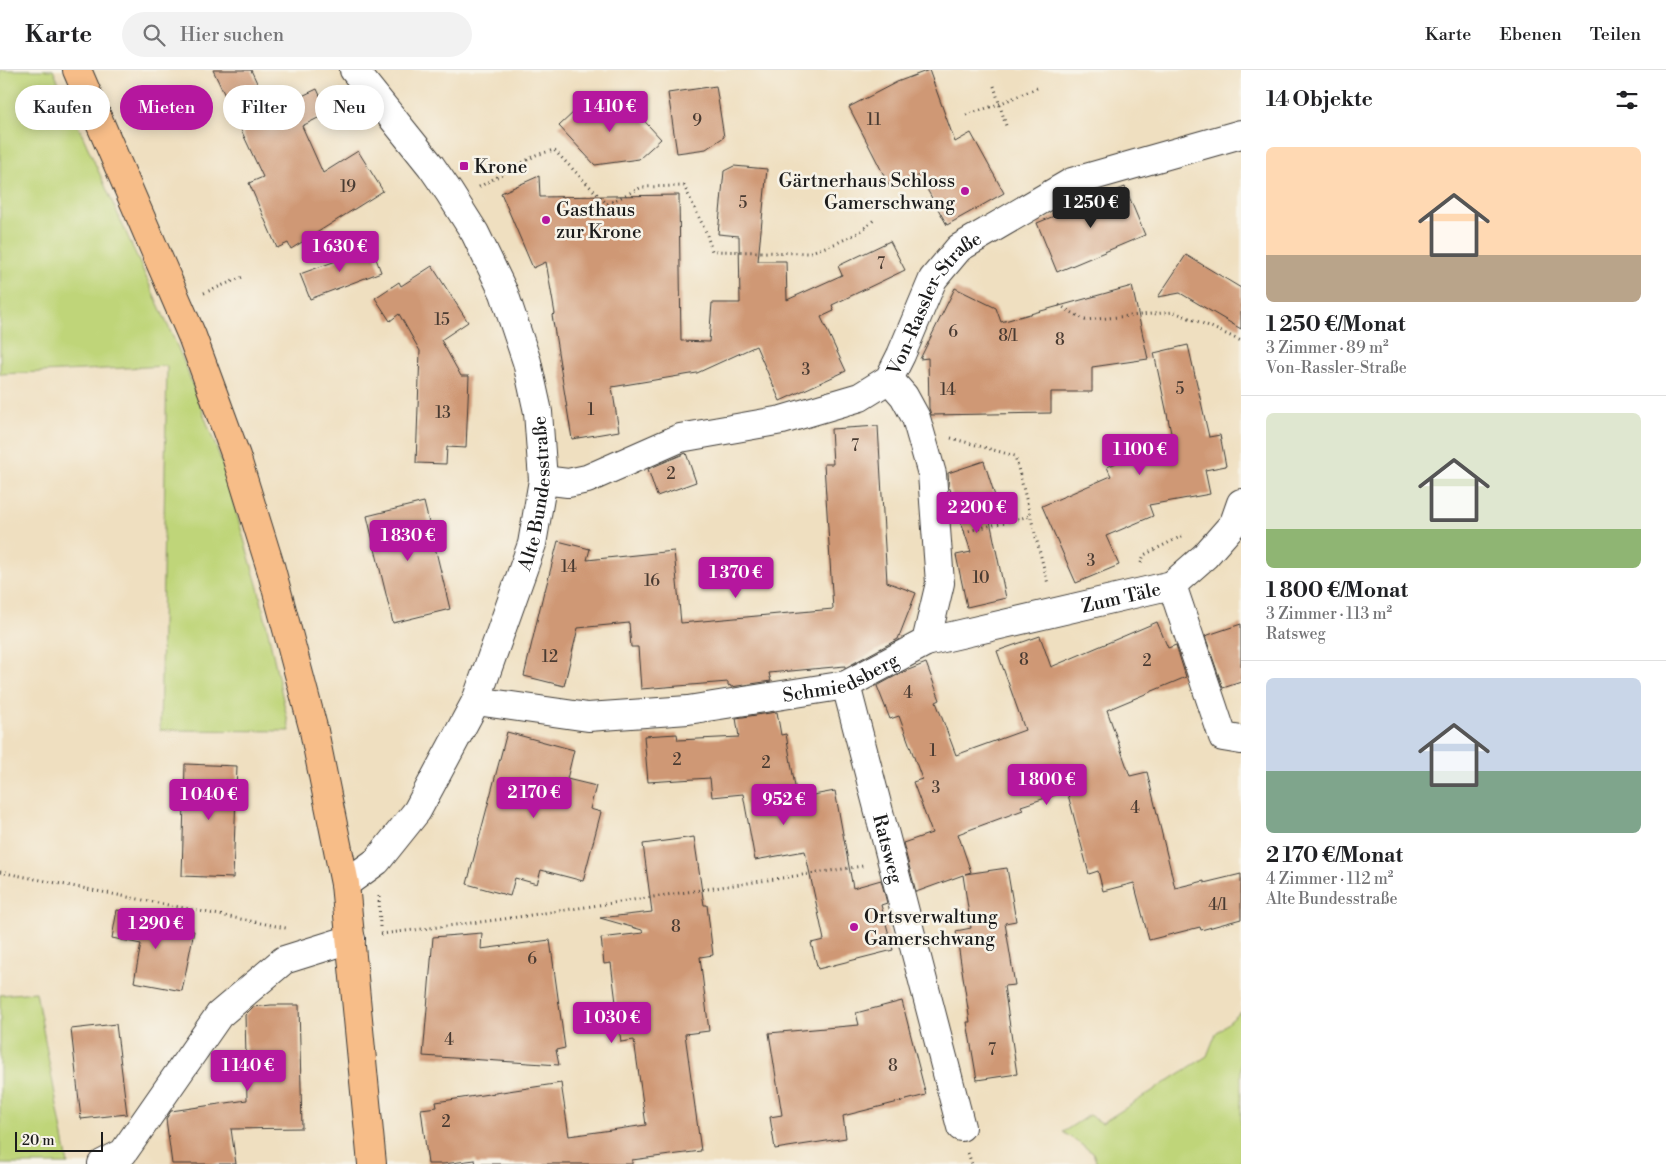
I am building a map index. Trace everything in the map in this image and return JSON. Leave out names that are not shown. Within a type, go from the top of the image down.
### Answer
[{"type":"main road","points":[[77,70],[192,336],[236,456],[271,569],[314,731],[345,884],[372,1164]]},
{"type":"street","name":"Alte Bundesstraße","points":[[345,884],[378,860],[417,811],[476,701],[532,544],[543,480],[538,412],[527,362],[504,294],[475,233],[455,200],[431,166],[354,70]]},
{"type":"street","name":"Von-Rassler-Straße","points":[[543,480],[568,483],[587,479],[680,438],[782,420],[860,397],[889,379],[933,278],[959,248],[1072,182],[1241,134]]},
{"type":"street","points":[[889,379],[904,396],[916,418],[932,474],[940,583],[926,642]]},
{"type":"street","points":[[1172,585],[1205,556],[1234,523],[1241,503]]},
{"type":"street","name":"Zum Täle","points":[[926,642],[1172,585],[1223,737],[1241,740]]},
{"type":"street","name":"Schmiedsberg","points":[[476,701],[588,717],[688,710],[846,685],[926,642]]},
{"type":"street","name":"Ratsweg","points":[[846,685],[960,1127]]},
{"type":"street","points":[[102,1164],[123,1153],[219,1015],[284,960],[350,939]]},
{"type":"path","points":[[994,86],[1007,129]]},
{"type":"path","points":[[966,115],[1037,88]]},
{"type":"path","points":[[455,200],[536,156],[554,150],[607,204],[642,187],[684,186],[706,232],[712,251],[808,253],[837,243],[860,232],[875,219]]},
{"type":"path","points":[[197,295],[245,276]]},
{"type":"path","points":[[1059,305],[1085,320],[1174,312],[1241,341]]},
{"type":"path","points":[[920,429],[1015,456],[1055,612]]},
{"type":"path","points":[[937,539],[1030,516]]},
{"type":"path","points":[[381,934],[617,903],[892,861]]},
{"type":"path","points":[[0,872],[295,929]]},
{"type":"green space","points":[[0,70],[53,70],[60,85],[15,85],[15,130],[80,130],[182,357],[221,460],[259,591],[290,731],[160,730],[167,366],[0,374]]},
{"type":"green space","points":[[36,992],[68,1164],[0,1164],[0,995]]},
{"type":"green space","points":[[1241,1012],[1241,1164],[1097,1164],[1093,1153],[1063,1132],[1089,1115],[1102,1123],[1207,1056],[1216,1033]]},
{"type":"building","points":[[213,70],[251,70],[258,85],[223,85],[223,91]]},
{"type":"building","points":[[929,70],[955,142],[971,133],[1004,193],[947,225],[919,175],[891,189],[849,107],[897,82]]},
{"type":"building","points":[[716,86],[724,137],[706,149],[677,153],[668,93]]},
{"type":"building","points":[[315,90],[315,120],[305,124],[305,95]]},
{"type":"building","points":[[590,97],[606,115],[624,99],[661,139],[639,159],[595,165],[559,126]]},
{"type":"building","points":[[241,130],[304,130],[323,173],[358,151],[383,191],[291,249],[288,243],[277,248],[249,183],[263,177]]},
{"type":"building","points":[[734,166],[767,169],[758,261],[786,261],[787,300],[842,275],[838,266],[890,241],[905,270],[832,305],[834,311],[821,317],[846,371],[780,401],[756,346],[697,373],[612,387],[619,431],[572,439],[552,315],[555,314],[546,262],[533,268],[501,193],[539,176],[540,197],[679,195],[681,341],[709,342],[712,303],[740,303],[739,236],[718,234],[724,171]]},
{"type":"building","points":[[1125,187],[1145,235],[1057,272],[1037,223]]},
{"type":"building","points":[[372,248],[381,272],[310,299],[300,274]]},
{"type":"building","points":[[1186,255],[1241,288],[1241,329],[1180,293],[1158,297]]},
{"type":"building","points":[[432,266],[468,322],[441,340],[461,376],[469,376],[466,448],[447,447],[446,464],[416,463],[420,351],[399,314],[390,321],[375,298],[399,282],[401,286]]},
{"type":"building","points":[[1132,286],[1148,359],[1092,367],[1092,392],[1051,392],[1051,413],[931,415],[929,408],[928,358],[920,359],[955,288],[996,308],[1001,322]]},
{"type":"building","points":[[1188,345],[1209,437],[1220,435],[1226,466],[1205,470],[1210,494],[1149,505],[1153,516],[1106,536],[1119,565],[1076,583],[1042,506],[1111,476],[1107,467],[1128,458],[1130,461],[1173,442],[1154,353]]},
{"type":"building","points":[[878,426],[887,582],[916,593],[898,639],[845,668],[845,666],[769,673],[771,681],[731,687],[730,685],[728,686],[728,682],[641,689],[638,647],[631,647],[629,623],[578,628],[564,686],[524,676],[558,541],[590,549],[587,560],[674,551],[681,623],[833,609],[824,464],[833,464],[831,429]]},
{"type":"building","points":[[686,453],[696,482],[657,496],[648,469]]},
{"type":"building","points":[[984,461],[1000,512],[989,516],[1006,598],[967,607],[956,555],[971,552],[949,486],[948,473]]},
{"type":"building","points":[[424,502],[450,609],[393,623],[367,516]]},
{"type":"building","points":[[1157,622],[1168,648],[1176,645],[1186,677],[1107,710],[1130,776],[1147,772],[1175,888],[1241,874],[1241,919],[1201,930],[1200,927],[1149,940],[1134,883],[1103,891],[1098,871],[1089,874],[1067,791],[1021,806],[1023,810],[958,834],[971,872],[965,874],[1007,868],[1016,921],[1005,923],[1015,985],[1004,986],[1017,1074],[977,1080],[967,1022],[970,1022],[956,931],[971,928],[963,875],[916,892],[903,843],[932,833],[913,782],[922,779],[899,716],[890,719],[877,686],[901,673],[926,663],[940,700],[936,702],[956,755],[1025,730],[997,651],[1040,636],[1051,667]]},
{"type":"building","points":[[1241,624],[1241,682],[1223,688],[1205,636]]},
{"type":"building","points":[[777,712],[781,735],[786,734],[797,798],[835,791],[853,888],[881,880],[887,903],[881,905],[893,950],[818,969],[811,943],[824,940],[805,851],[755,860],[743,794],[712,797],[710,778],[648,782],[644,736],[677,734],[678,740],[739,737],[736,718]]},
{"type":"building","points":[[507,732],[574,750],[567,779],[596,786],[590,809],[601,812],[583,881],[541,870],[537,884],[515,878],[510,896],[467,884]]},
{"type":"building","points":[[185,764],[237,766],[233,878],[182,876]]},
{"type":"building","points":[[694,837],[704,905],[707,905],[713,955],[700,957],[709,1031],[685,1034],[701,1151],[632,1160],[632,1164],[476,1164],[475,1160],[428,1164],[421,1109],[437,1107],[436,1102],[561,1083],[569,1136],[646,1125],[634,1040],[621,1042],[611,963],[604,964],[601,938],[643,933],[642,930],[600,918],[652,912],[643,844]]},
{"type":"building","points":[[117,910],[146,915],[145,922],[194,931],[182,991],[134,982],[141,944],[112,938]]},
{"type":"building","points":[[482,933],[481,949],[550,940],[565,1048],[556,1050],[559,1065],[423,1056],[433,937]]},
{"type":"building","points":[[902,1001],[926,1095],[843,1116],[846,1138],[775,1149],[770,1117],[782,1115],[769,1033],[859,1025],[856,1013]]},
{"type":"building","points":[[299,1005],[302,1128],[231,1129],[236,1164],[172,1164],[166,1119],[171,1111],[247,1100],[245,1015],[253,1007]]},
{"type":"building","points":[[116,1024],[127,1114],[81,1119],[71,1029]]},
{"type":"place","name":"Krone","points":[[464,166]]},
{"type":"place","name":"Gärtnerhaus Schloss Gamerschwang","points":[[965,191]]},
{"type":"place","name":"Gasthaus zur Krone","points":[[546,220]]},
{"type":"place","name":"Ortsverwaltung Gamerschwang","points":[[854,927]]}]
